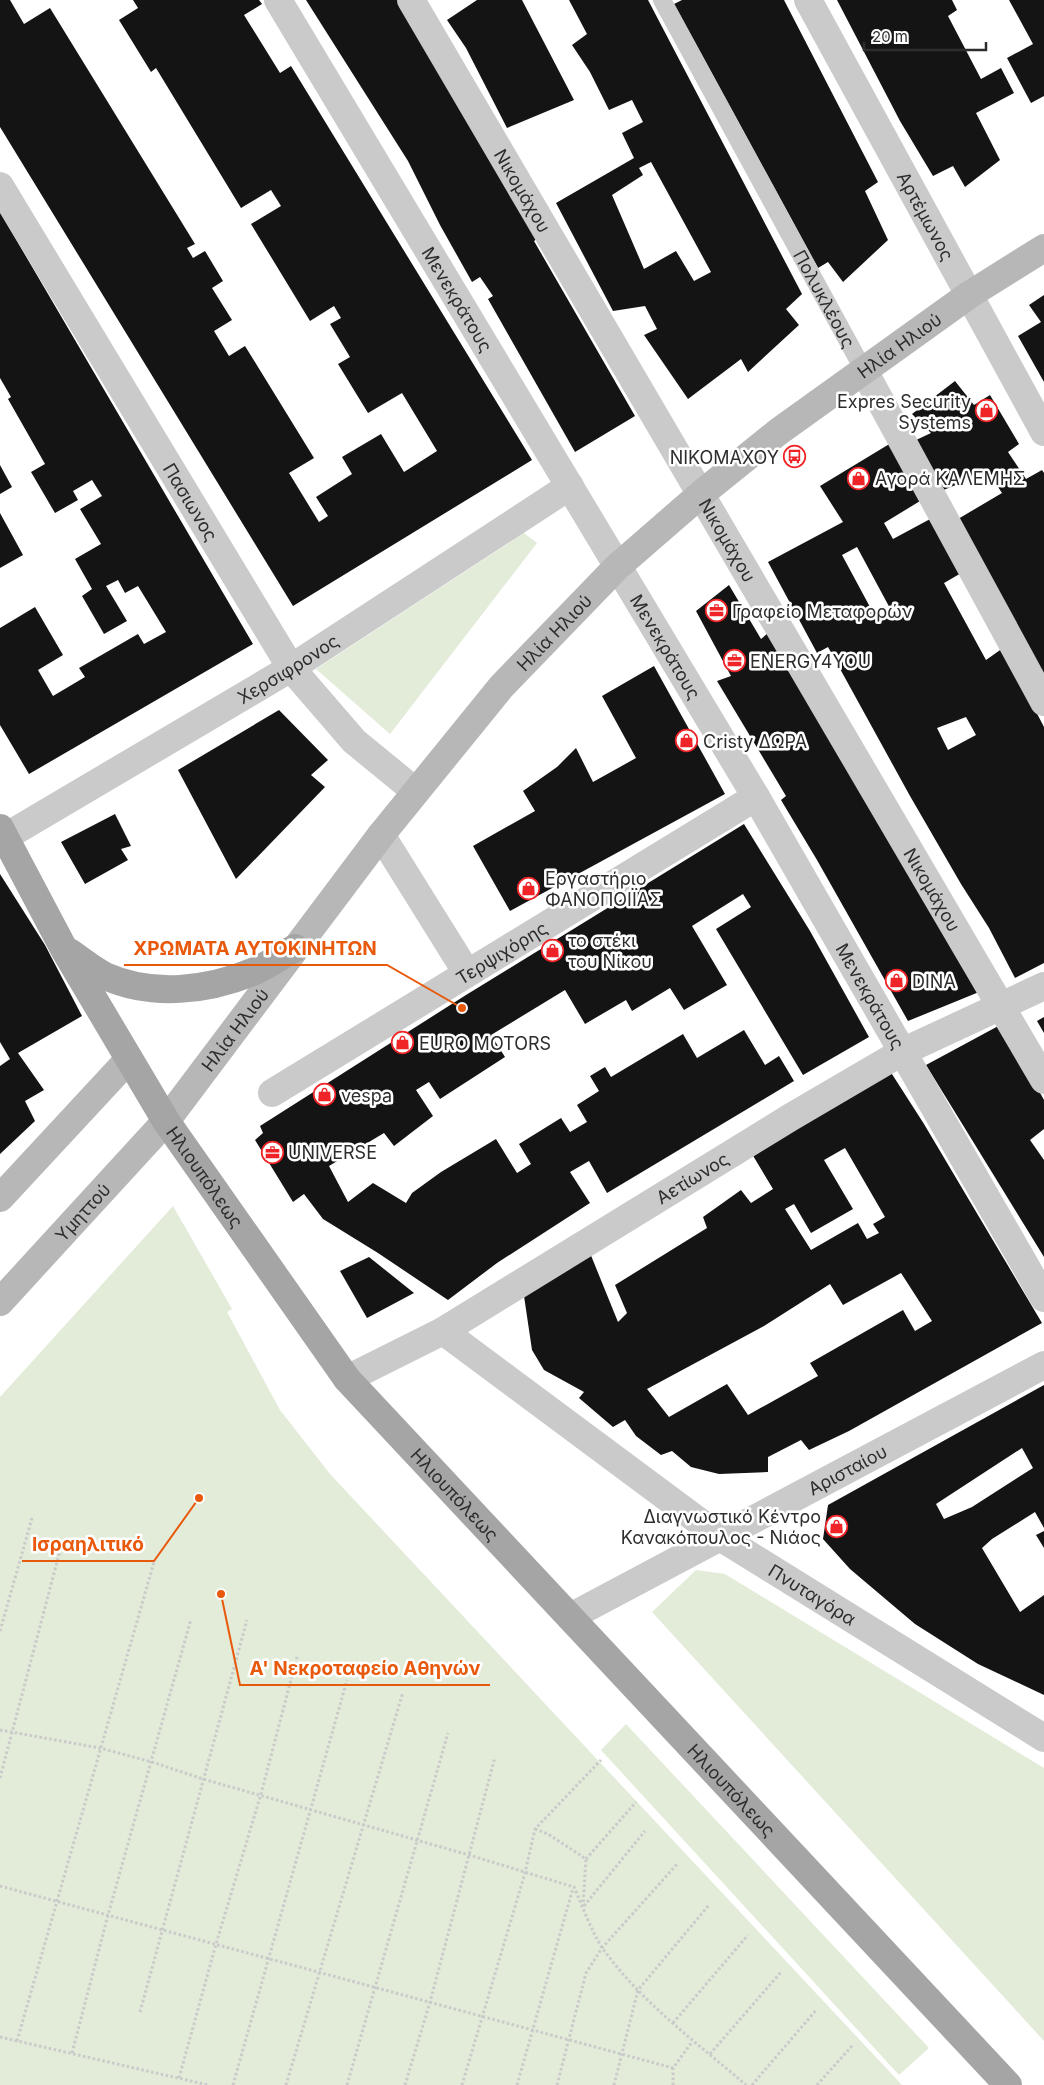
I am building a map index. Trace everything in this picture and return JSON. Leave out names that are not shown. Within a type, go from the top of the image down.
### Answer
[{"type":"main road","name":"Ηλία Ηλιού","points":[[166,1121],[295,948],[415,792],[501,687],[617,567],[701,494],[778,432],[863,369],[969,295],[1044,248]]},
{"type":"main road","name":"Ηλιουπόλεως","points":[[2,835],[64,949],[166,1121],[347,1379],[1008,2085]]},
{"type":"main road","points":[[64,949],[104,976],[146,989],[177,989],[222,982],[256,970],[295,948]]},
{"type":"main road","points":[[0,1198],[129,1059]]},
{"type":"main road","name":"Υμηττού","points":[[0,1302],[166,1121]]},
{"type":"street","name":"Μενεκράτους","points":[[278,0],[756,797],[1044,1298]]},
{"type":"street","name":"Νικομάχου","points":[[411,0],[1044,1080]]},
{"type":"street","name":"Αρτέμωνος","points":[[808,0],[1044,432]]},
{"type":"street","name":"Πασιωνος","points":[[0,186],[291,668],[354,741],[415,792]]},
{"type":"street","name":"Πολυκλέους","points":[[863,369],[1044,702]]},
{"type":"street","name":"Χερσιφρονος","points":[[2,835],[291,668],[570,486]]},
{"type":"street","name":"Τερψιχόρης","points":[[272,1093],[756,797]]},
{"type":"street","points":[[381,835],[467,973]]},
{"type":"street","name":"Αετίωνος","points":[[347,1379],[443,1331],[791,1117],[902,1052],[1044,986]]},
{"type":"street","name":"Πνυταγόρα","points":[[443,1331],[720,1537],[1044,1738]]},
{"type":"street","name":"Αρισταίου","points":[[570,1617],[1044,1365]]},
{"type":"lane","name":"Πολυκλέους","points":[[662,0],[863,369]]},
{"type":"path","points":[[0,1631],[32,1518]]},
{"type":"path","points":[[0,1778],[62,1543]]},
{"type":"path","points":[[17,2041],[154,1562]]},
{"type":"path","points":[[72,2053],[108,1915],[191,1619]]},
{"type":"path","points":[[140,2012],[247,1620]]},
{"type":"path","points":[[180,2078],[216,1944],[262,1794],[297,1657]]},
{"type":"path","points":[[233,2085],[347,1680]]},
{"type":"path","points":[[286,2085],[365,1825],[403,1692]]},
{"type":"path","points":[[0,1730],[100,1748],[152,1762],[203,1779],[262,1794],[416,1841],[469,1854],[574,1887],[602,1948],[638,1990],[692,2042],[710,2054],[746,2085]]},
{"type":"path","points":[[347,2085],[448,1732]]},
{"type":"path","points":[[405,2085],[430,2002],[495,1757]]},
{"type":"path","points":[[462,2085],[526,1873],[535,1829],[601,1760]]},
{"type":"path","points":[[583,1907],[586,1859],[636,1802]]},
{"type":"path","points":[[535,1829],[548,1834],[586,1859]]},
{"type":"path","points":[[583,1907],[645,1831]]},
{"type":"path","points":[[557,2085],[567,2039],[586,1973],[602,1948],[678,1863]]},
{"type":"path","points":[[0,1886],[674,2068]]},
{"type":"path","points":[[517,2085],[574,1887]]},
{"type":"path","points":[[614,2085],[638,1990],[709,1905]]},
{"type":"path","points":[[673,2023],[748,1936]]},
{"type":"path","points":[[710,2054],[781,1972]]},
{"type":"path","points":[[752,2085],[816,2009]]},
{"type":"path","points":[[0,2037],[208,2085]]},
{"type":"path","points":[[673,2085],[674,2068],[692,2042]]},
{"type":"path","points":[[817,2085],[852,2046]]},
{"type":"green space","points":[[524,533],[537,543],[390,734],[316,669]]},
{"type":"green space","points":[[173,1206],[232,1309],[227,1312],[280,1410],[330,1474],[902,2085],[0,2085],[0,1397]]},
{"type":"green space","points":[[696,1570],[725,1574],[1044,1768],[1044,2041],[652,1612]]},
{"type":"green space","points":[[626,1724],[929,2048],[899,2075],[601,1750]]},
{"type":"building","points":[[0,0],[10,0],[24,24],[50,8],[195,244],[187,248],[193,258],[205,251],[223,281],[212,288],[232,320],[214,331],[229,356],[245,346],[314,458],[289,473],[319,522],[328,516],[316,497],[352,474],[342,457],[381,434],[404,472],[437,451],[402,393],[368,413],[338,364],[350,357],[330,324],[341,318],[334,306],[310,321],[251,224],[281,206],[271,190],[241,208],[156,68],[151,72],[119,20],[138,8],[133,0],[259,0],[262,4],[244,15],[280,73],[291,66],[532,460],[293,606],[0,127]]},
{"type":"building","points":[[306,0],[401,0],[543,235],[534,241],[635,416],[575,452],[488,299],[493,296],[480,277],[472,282],[440,225],[408,161]]},
{"type":"building","points":[[477,0],[522,0],[574,100],[507,128],[466,48],[447,20]]},
{"type":"building","points":[[569,0],[648,0],[802,294],[786,309],[799,325],[748,372],[741,359],[688,399],[644,335],[657,329],[645,306],[613,311],[556,203],[634,158],[622,133],[643,122],[632,100],[609,110],[590,72],[572,45],[587,34]],"holes":[[[651,162],[711,272],[694,281],[676,251],[644,269],[612,195],[643,175],[639,168]]]},
{"type":"building","points":[[682,0],[784,0],[878,182],[865,191],[888,240],[843,282],[828,262],[818,268],[674,4]]},
{"type":"building","points":[[837,0],[952,0],[957,10],[948,16],[981,79],[1001,68],[1014,93],[976,113],[1000,160],[965,187],[953,166],[933,176],[900,121]]},
{"type":"building","points":[[1009,0],[1044,0],[1044,96],[1031,103],[1007,58],[1033,44]]},
{"type":"building","points":[[0,212],[253,644],[29,774],[0,725],[0,628],[35,607],[63,655],[38,670],[53,696],[85,677],[79,668],[138,634],[144,644],[166,632],[138,586],[125,593],[118,580],[106,586],[127,621],[104,634],[82,596],[92,589],[75,559],[101,544],[80,509],[102,496],[92,480],[73,491],[78,500],[55,513],[31,472],[45,464],[8,399],[11,397],[0,378]]},
{"type":"building","points":[[1044,295],[1044,382],[1018,336],[1041,322],[1029,305]]},
{"type":"building","points":[[955,381],[974,405],[990,395],[1019,444],[1008,452],[1026,479],[1042,470],[1044,473],[1044,679],[958,519],[1002,493],[988,472],[941,491],[914,441],[931,433],[912,414]]},
{"type":"building","points":[[891,443],[925,498],[884,523],[893,539],[932,518],[963,572],[944,583],[986,660],[1003,648],[1044,727],[1044,963],[1015,978],[989,928],[910,796],[828,647],[817,653],[768,562],[843,522],[820,486]],"holes":[[[857,547],[892,612],[877,620],[842,555]],[[966,717],[976,735],[948,750],[937,728]]]},
{"type":"building","points":[[0,465],[12,487],[0,494]]},
{"type":"building","points":[[0,513],[23,555],[0,568]]},
{"type":"building","points":[[729,585],[761,639],[769,632],[979,992],[908,1021],[781,800],[786,796],[717,681],[731,676],[696,611]]},
{"type":"building","points":[[654,666],[725,794],[510,911],[473,846],[535,811],[523,791],[557,767],[576,748],[593,782],[636,758],[602,696]]},
{"type":"building","points":[[279,710],[328,760],[311,775],[325,787],[236,879],[178,770]]},
{"type":"building","points":[[115,814],[131,846],[121,849],[128,860],[85,884],[61,842]]},
{"type":"building","points":[[744,824],[810,931],[869,1037],[803,1075],[716,929],[751,907],[743,894],[692,926],[727,985],[684,1010],[670,988],[632,1011],[626,1000],[585,1024],[565,990],[491,1035],[505,1057],[440,1099],[429,1082],[416,1090],[433,1116],[394,1146],[384,1133],[329,1166],[348,1202],[373,1183],[406,1203],[412,1193],[441,1172],[496,1139],[517,1173],[531,1164],[519,1144],[561,1118],[570,1132],[587,1122],[577,1105],[599,1091],[590,1076],[605,1067],[611,1077],[683,1034],[697,1058],[744,1030],[765,1065],[779,1056],[794,1081],[607,1193],[589,1161],[570,1172],[590,1203],[497,1263],[448,1300],[323,1219],[304,1194],[293,1202],[255,1140],[263,1133],[260,1126],[466,995]]},
{"type":"building","points":[[0,874],[45,945],[82,1016],[18,1053],[44,1090],[25,1101],[35,1121],[0,1154],[0,1066],[10,1059],[0,1042]]},
{"type":"building","points":[[1044,1017],[1044,1033],[1037,1021]]},
{"type":"building","points":[[1002,1024],[1044,1100],[1044,1129],[1030,1140],[1044,1160],[1044,1257],[926,1065]]},
{"type":"building","points":[[890,1071],[924,1124],[1042,1323],[849,1431],[809,1450],[801,1440],[768,1457],[768,1472],[719,1474],[691,1467],[672,1451],[661,1455],[636,1436],[625,1420],[613,1427],[579,1398],[584,1392],[544,1370],[532,1350],[524,1296],[590,1253],[618,1322],[627,1313],[615,1285],[707,1228],[703,1217],[741,1190],[751,1203],[773,1189],[752,1154]],"holes":[[[845,1148],[885,1217],[873,1224],[879,1233],[867,1239],[858,1223],[811,1250],[785,1209],[794,1204],[811,1233],[853,1209],[824,1160]],[[901,1273],[932,1321],[915,1331],[903,1310],[810,1363],[818,1376],[748,1415],[727,1384],[669,1417],[647,1389],[764,1326],[830,1284],[843,1305]]]},
{"type":"building","points":[[369,1257],[414,1293],[367,1318],[340,1271]]},
{"type":"building","points":[[1044,1385],[1044,1528],[1035,1512],[992,1539],[982,1548],[1020,1612],[1044,1595],[1044,1695],[978,1664],[915,1624],[850,1569],[823,1539],[828,1505]],"holes":[[[1022,1448],[1033,1468],[972,1507],[944,1519],[936,1504]]]},
{"type":"building","points":[[1044,1531],[1044,1548],[1036,1535]]},
{"type":"place","name":"Expres Security Systems","points":[[987,411]]},
{"type":"place","name":"ΝΙΚΟΜΑΧΟΥ","points":[[795,457]]},
{"type":"place","name":"Αγορά ΚΑΛΕΜΗΣ","points":[[859,478]]},
{"type":"place","name":"Γραφείο Μεταφορών","points":[[716,611]]},
{"type":"place","name":"ENERGY4YOU","points":[[734,661]]},
{"type":"place","name":"Cristy ΔΩΡΑ","points":[[687,741]]},
{"type":"place","name":"Εργαστήριο ΦΑΝΟΠΟΙΪΑΣ","points":[[529,888]]},
{"type":"place","name":"το στέκι του Νίκου","points":[[552,950]]},
{"type":"place","name":"DINA","points":[[896,981]]},
{"type":"place","name":"ΧΡΩΜΑΤΑ ΑΥΤΟΚΙΝΗΤΩΝ","points":[[462,1008]]},
{"type":"place","name":"EURO MOTORS","points":[[403,1043]]},
{"type":"place","name":"vespa","points":[[325,1095]]},
{"type":"place","name":"UNIVERSE","points":[[272,1152]]},
{"type":"place","name":"Ισραηλιτικό","points":[[199,1498]]},
{"type":"place","name":"Διαγνωστικό Κέντρο Κανακόπουλος - Νιάος","points":[[837,1526]]},
{"type":"place","name":"Α' Νεκροταφείο Αθηνών","points":[[221,1594]]}]
